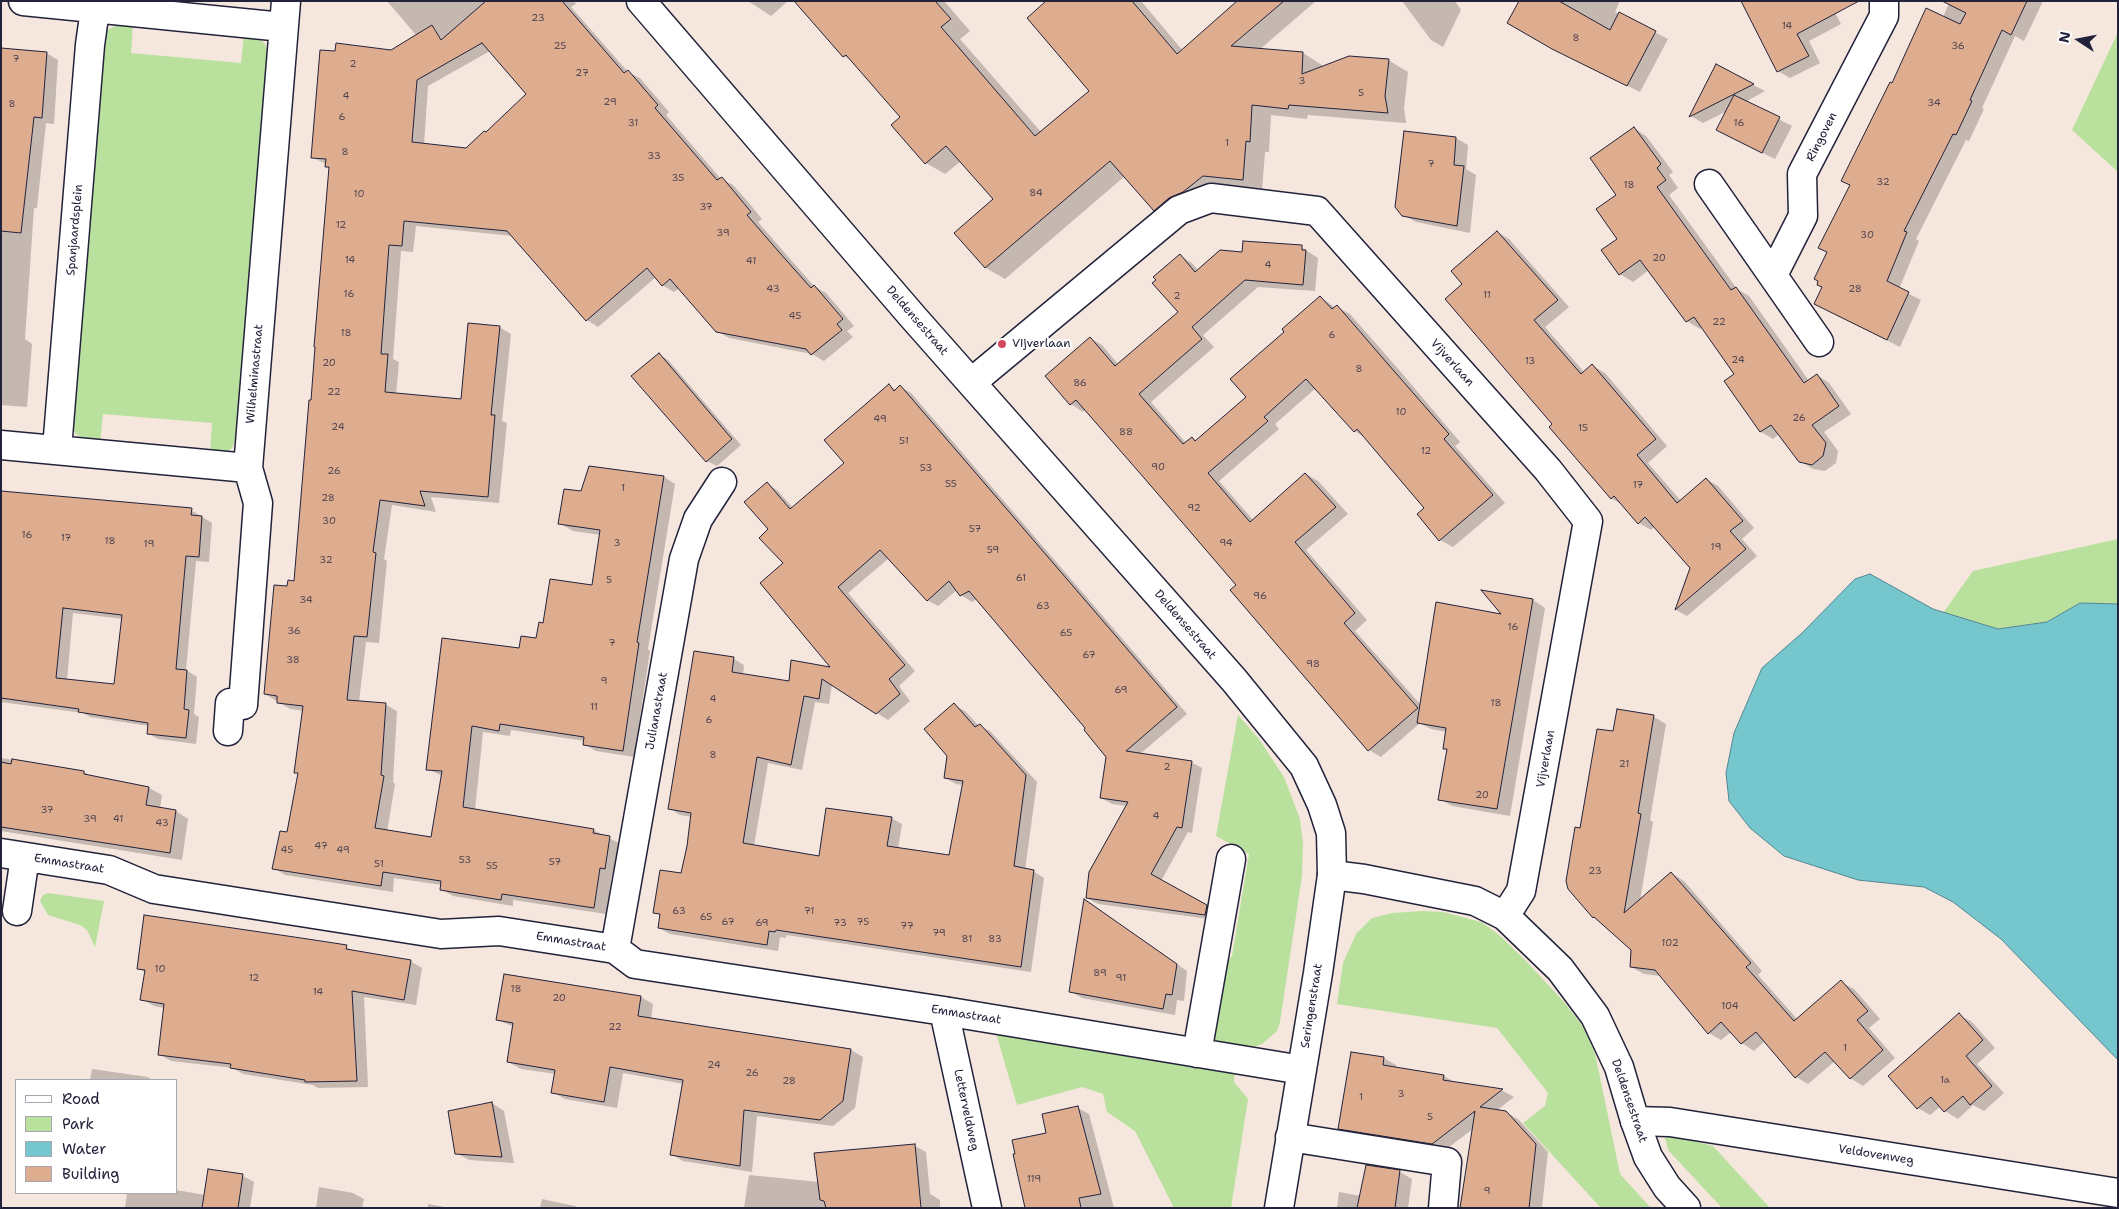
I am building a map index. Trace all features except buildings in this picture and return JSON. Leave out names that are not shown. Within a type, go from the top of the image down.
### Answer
[{"type":"street","points":[[23,1],[95,9],[285,14]]},
{"type":"street","name":"Deldensestraat","points":[[641,1],[913,317],[1234,680],[1304,766],[1322,805],[1331,833],[1332,875],[1364,879],[1476,901],[1505,916],[1560,969],[1595,1016],[1619,1067],[1648,1157],[1667,1187],[1686,1208]]},
{"type":"street","name":"Ringoven","points":[[1773,275],[1803,216],[1802,174],[1884,16],[1884,1]]},
{"type":"street","name":"Spanjaardsplein","points":[[57,449],[89,55],[95,9]]},
{"type":"street","name":"Wilhelminastraat","points":[[228,731],[230,703],[243,705],[258,503],[248,468],[285,14]]},
{"type":"street","points":[[1709,184],[1819,342]]},
{"type":"street","name":"Vijverlaan","points":[[972,382],[1179,210],[1211,198],[1316,212],[1548,470],[1588,521],[1521,891],[1505,916]]},
{"type":"street","points":[[1,445],[248,468]]},
{"type":"street","name":"Julianastraat","points":[[615,949],[684,558],[698,519],[722,482]]},
{"type":"street","points":[[13,855],[17,911]]},
{"type":"street","name":"Emmastraat","points":[[13,855],[110,870],[154,889],[441,934],[499,931],[615,949],[635,964],[944,1011],[1302,1070]]},
{"type":"street","points":[[1197,1053],[1231,859]]},
{"type":"street","name":"Seringenstraat","points":[[1279,1208],[1332,875]]},
{"type":"street","name":"Letterveldweg","points":[[944,1011],[986,1208]]},
{"type":"street","name":"Veldovenweg","points":[[1635,1121],[1670,1122],[2118,1193]]},
{"type":"street","points":[[1290,1137],[1447,1162],[1442,1208]]},
{"type":"green space","points":[[120,24],[133,25],[131,53],[241,63],[244,34],[258,37],[265,44],[268,54],[236,437],[232,448],[224,454],[210,452],[212,423],[103,414],[100,443],[87,441],[76,434],[68,423],[100,39],[107,30]]},
{"type":"green space","points":[[2118,32],[2118,172],[2072,130]]},
{"type":"green space","points":[[2118,539],[2118,604],[2080,603],[2047,622],[1998,629],[1943,613],[1973,571]]},
{"type":"green space","points":[[1238,715],[1259,739],[1284,777],[1300,819],[1303,843],[1302,876],[1280,1022],[1277,1031],[1262,1044],[1246,1050],[1216,1044],[1212,1040],[1217,971],[1232,956],[1249,854],[1216,836]]},
{"type":"green space","points":[[48,893],[104,901],[95,947],[87,930],[80,925],[48,915],[40,901],[43,895]]},
{"type":"green space","points":[[1443,912],[1481,922],[1498,934],[1564,1002],[1584,1028],[1595,1053],[1620,1174],[1651,1208],[1601,1208],[1523,1123],[1545,1106],[1548,1093],[1497,1028],[1337,1004],[1343,963],[1356,934],[1372,918],[1393,913]]},
{"type":"green space","points":[[996,1033],[1235,1069],[1234,1082],[1248,1099],[1231,1208],[1174,1208],[1135,1131],[1107,1112],[1103,1094],[1082,1087],[1017,1105]]},
{"type":"green space","points":[[1664,1134],[1713,1146],[1770,1208],[1722,1208],[1668,1150]]},
{"type":"water","points":[[1870,574],[1933,609],[1998,629],[2047,622],[2080,603],[2118,604],[2118,1060],[2001,939],[1953,902],[1924,887],[1858,880],[1784,856],[1750,828],[1729,801],[1726,773],[1734,733],[1762,668],[1802,633],[1855,579]]},
{"type":"place","name":"Vijverlaan","points":[[1002,344]]}]
